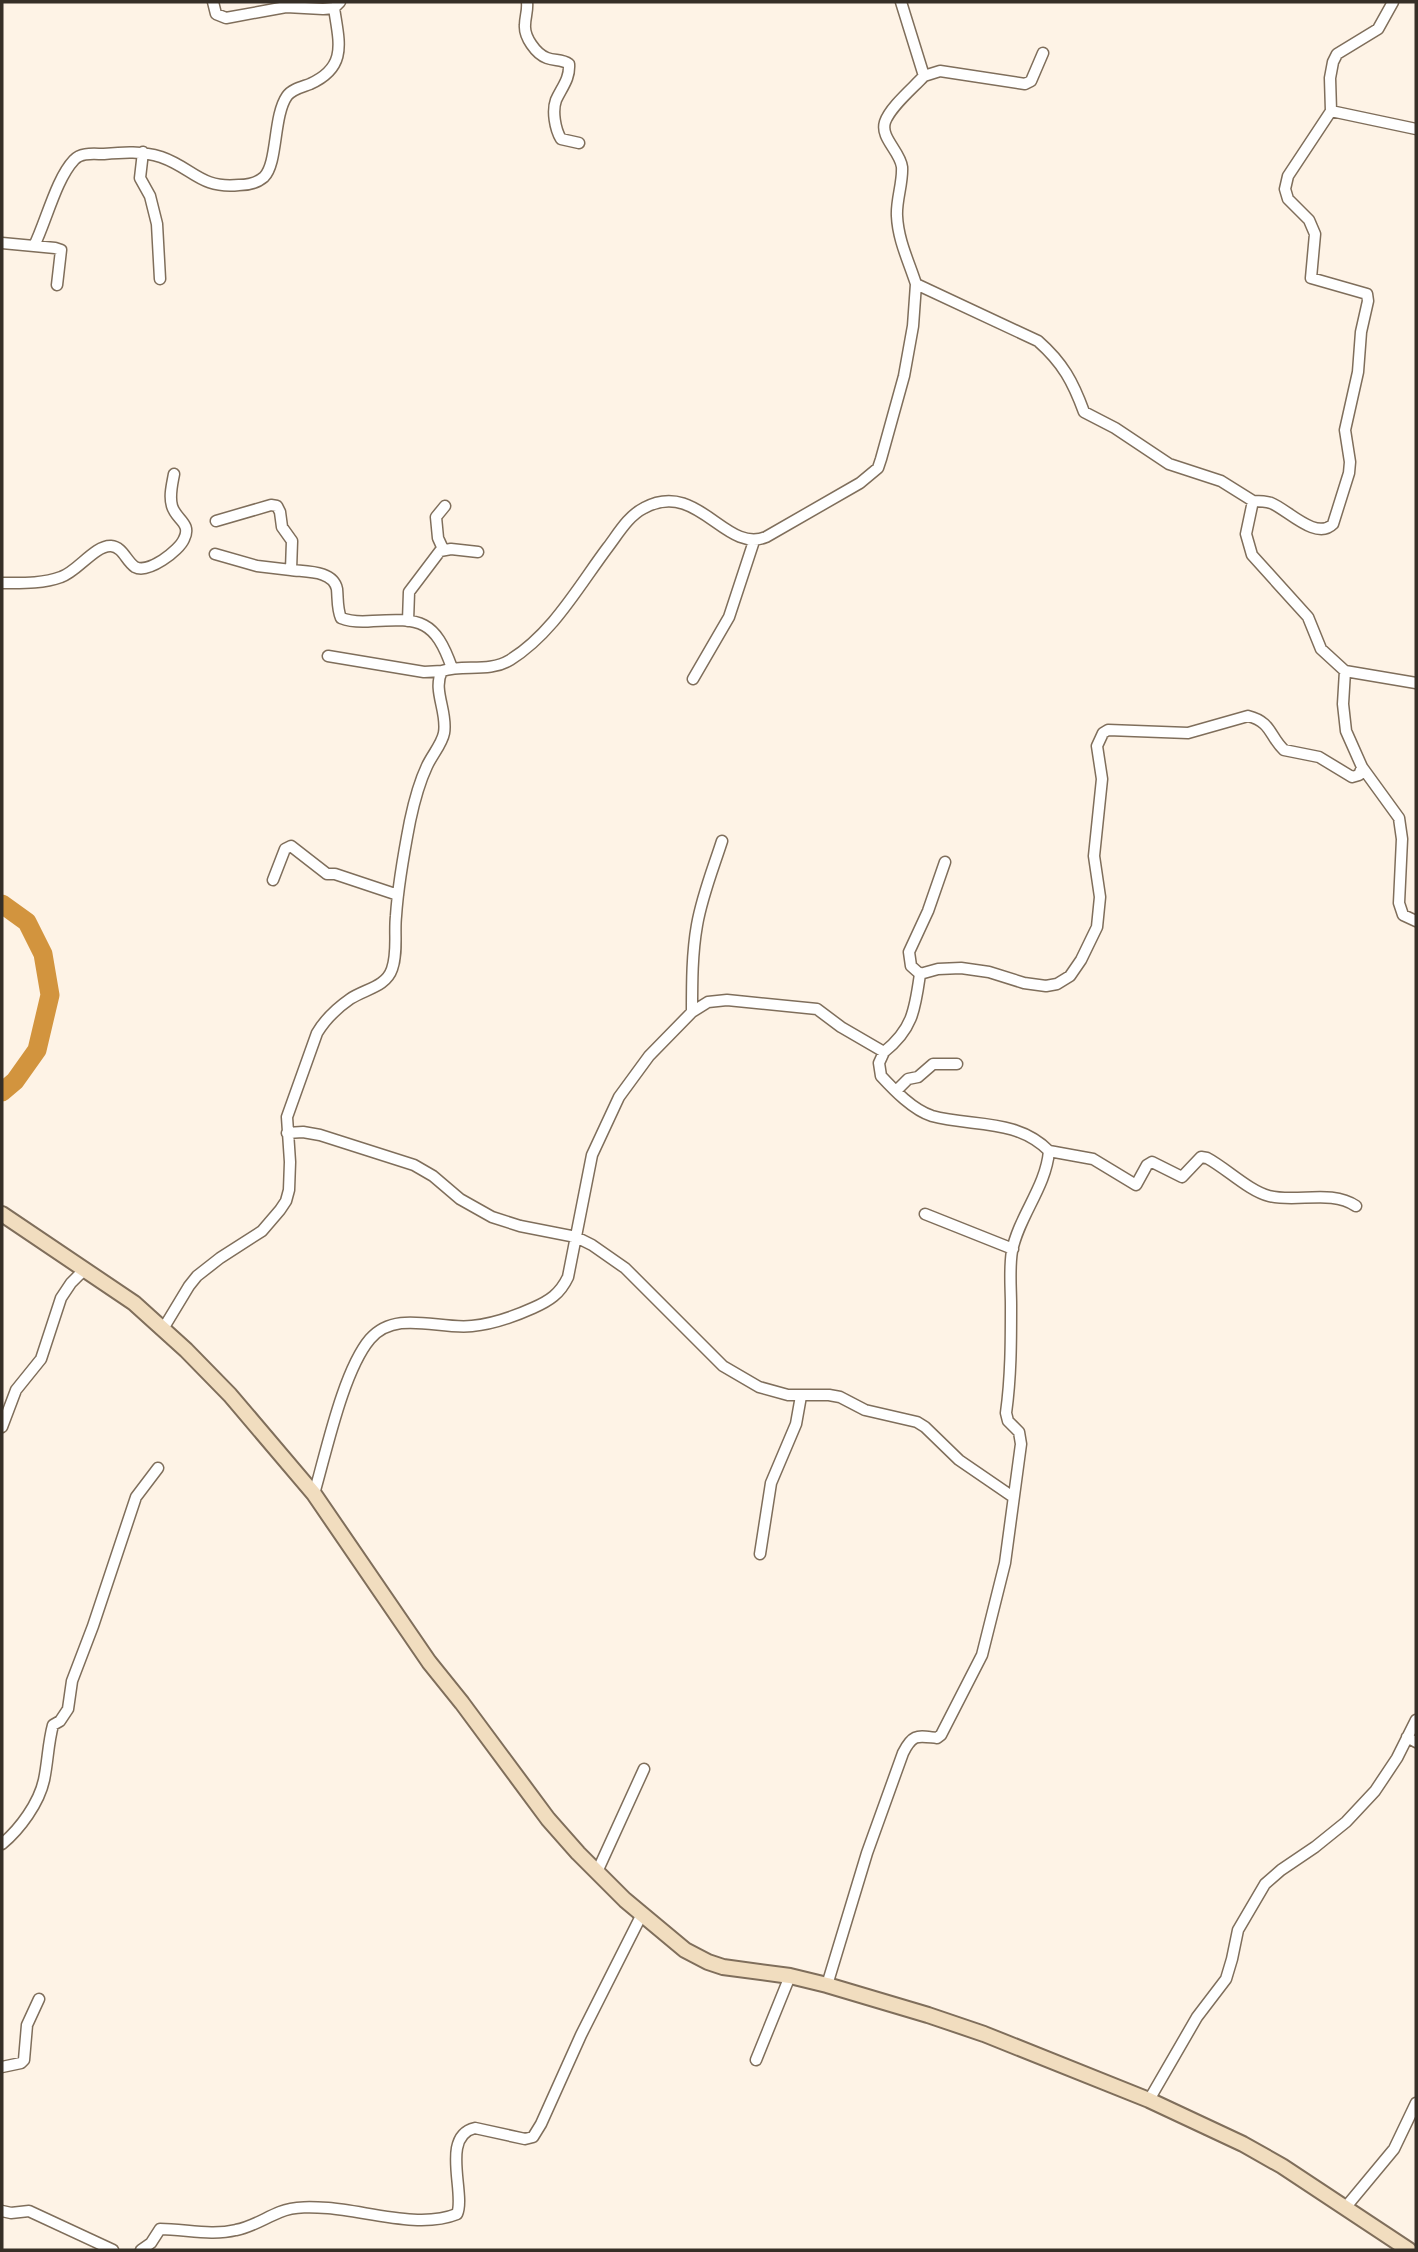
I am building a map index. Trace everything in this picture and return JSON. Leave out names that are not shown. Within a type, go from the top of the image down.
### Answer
[{"type":"street","points":[[34,246],[61,181],[76,157],[82,155],[143,152],[173,162],[194,176],[222,186],[251,184],[269,170],[277,124],[286,97],[292,91],[321,78],[331,70],[337,60],[337,5],[323,9],[286,7],[226,18],[216,13],[213,2]]},
{"type":"street","points":[[527,2],[524,26],[533,46],[541,55],[569,64],[565,87],[557,98],[555,119],[561,139],[579,143]]},
{"type":"street","points":[[901,2],[924,76]]},
{"type":"street","points":[[916,284],[1038,341],[1052,353],[1073,383],[1084,412],[1115,428],[1168,464],[1221,481],[1253,501],[1272,503],[1311,526],[1329,528],[1333,524],[1349,473],[1345,430],[1358,372],[1361,332],[1368,301],[1367,294],[1311,278],[1315,234],[1308,220],[1288,199],[1285,189],[1288,176],[1331,111],[1330,78],[1337,54],[1378,29],[1393,2]]},
{"type":"street","points":[[328,656],[424,672],[499,665],[524,649],[556,620],[625,524],[642,508],[674,500],[700,511],[738,536],[754,541],[860,483],[878,468],[904,376],[913,326],[916,284],[899,235],[896,214],[902,167],[898,154],[884,132],[885,122],[924,76],[940,71],[1025,84],[1031,81],[1043,53]]},
{"type":"street","points":[[1331,111],[1416,130]]},
{"type":"street","points":[[143,152],[140,178],[150,196],[157,224],[160,279]]},
{"type":"street","points":[[2,243],[61,250],[57,285]]},
{"type":"street","points":[[2,583],[47,581],[62,577],[71,573],[99,549],[106,547],[118,548],[139,568],[168,557],[180,547],[186,533],[184,521],[172,506],[174,474]]},
{"type":"street","points":[[1253,501],[1245,534],[1252,555],[1308,617],[1321,649],[1345,671],[1416,683]]},
{"type":"street","points":[[216,521],[271,505],[278,506],[282,527],[292,541],[290,570]]},
{"type":"street","points":[[443,549],[438,538],[436,517],[445,506]]},
{"type":"street","points":[[693,679],[729,617],[754,541]]},
{"type":"street","points":[[443,549],[478,552]]},
{"type":"street","points":[[408,621],[409,592],[443,549]]},
{"type":"street","points":[[163,1329],[197,1276],[219,1258],[262,1231],[281,1210],[289,1190],[287,1117],[317,1033],[325,1020],[352,998],[380,984],[390,974],[394,962],[398,895],[417,792],[445,729],[438,679],[447,669],[444,647],[435,633],[424,625],[408,621],[343,619],[339,613],[336,586],[332,579],[323,575],[257,566],[215,554]]},
{"type":"street","points":[[1345,671],[1344,724],[1363,767],[1399,818],[1402,839],[1399,902],[1403,915],[1416,921]]},
{"type":"street","points":[[920,974],[938,969],[961,968],[1046,986],[1057,984],[1070,976],[1097,928],[1100,897],[1094,856],[1102,779],[1097,746],[1102,733],[1108,730],[1116,728],[1154,733],[1188,733],[1248,716],[1268,725],[1284,750],[1319,757],[1352,777],[1359,775],[1363,767]]},
{"type":"street","points":[[692,1012],[693,954],[697,925],[703,895],[722,841]]},
{"type":"street","points":[[274,880],[285,849],[290,846],[327,874],[335,874],[398,895]]},
{"type":"street","points":[[920,974],[911,966],[909,952],[928,911],[945,862]]},
{"type":"street","points":[[920,974],[917,998],[909,1024],[900,1039],[884,1052],[879,1063],[880,1073],[896,1091],[921,1111],[932,1116],[990,1123],[1009,1129],[1035,1139],[1049,1150],[1093,1159],[1136,1185],[1147,1165],[1152,1162],[1182,1177],[1201,1157],[1207,1158],[1268,1196],[1341,1199],[1356,1206]]},
{"type":"street","points":[[314,1494],[343,1395],[370,1338],[388,1326],[401,1322],[470,1326],[514,1317],[554,1297],[564,1285],[592,1155],[619,1097],[649,1056],[692,1012],[716,1000],[810,1006],[823,1011],[841,1027],[884,1052]]},
{"type":"street","points":[[896,1091],[908,1079],[918,1077],[933,1064],[957,1064]]},
{"type":"street","points":[[287,1133],[303,1132],[320,1136],[414,1165],[433,1176],[460,1199],[492,1217],[520,1226],[576,1237],[625,1268],[668,1308],[723,1366],[759,1387],[778,1394],[829,1395],[864,1410],[917,1423],[925,1427],[959,1460],[1013,1497]]},
{"type":"street","points":[[827,1985],[867,1853],[903,1753],[915,1737],[939,1737],[982,1655],[1005,1563],[1020,1451],[1020,1437],[1008,1421],[1006,1413],[1011,1353],[1011,1259],[1018,1232],[1046,1168],[1049,1150]]},
{"type":"street","points":[[2,1214],[120,1292],[163,1329],[230,1395],[314,1494],[429,1662],[536,1804],[578,1853],[642,1914],[685,1950],[708,1962],[827,1985],[984,2034],[1149,2100],[1282,2166],[1409,2250]]},
{"type":"street","points":[[925,1214],[1013,1249]]},
{"type":"street","points":[[2,1427],[16,1390],[41,1359],[61,1298],[85,1269]]},
{"type":"street","points":[[760,1555],[771,1483],[796,1424],[801,1396]]},
{"type":"street","points":[[2,1844],[14,1834],[39,1797],[53,1725],[60,1721],[68,1709],[72,1681],[136,1497],[158,1468]]},
{"type":"street","points":[[1149,2100],[1198,2017],[1226,1979],[1238,1930],[1265,1884],[1346,1822],[1375,1791],[1412,1739],[1416,1720]]},
{"type":"street","points":[[597,1871],[644,1769]]},
{"type":"street","points":[[141,2250],[151,2243],[160,2230],[232,2231],[254,2225],[282,2211],[302,2207],[348,2210],[400,2218],[431,2218],[457,2214],[457,2152],[462,2136],[475,2129],[525,2139],[533,2137],[642,1914]]},
{"type":"street","points":[[756,2060],[790,1976]]},
{"type":"street","points":[[2,2067],[24,2060],[27,2025],[39,1999]]},
{"type":"street","points":[[1345,2208],[1394,2148],[1416,2103]]},
{"type":"street","points":[[2,2211],[29,2211],[113,2250]]},
{"type":"waterway","points":[[2,904],[27,922],[43,954],[50,995],[37,1050],[15,1081],[2,1092]]}]
